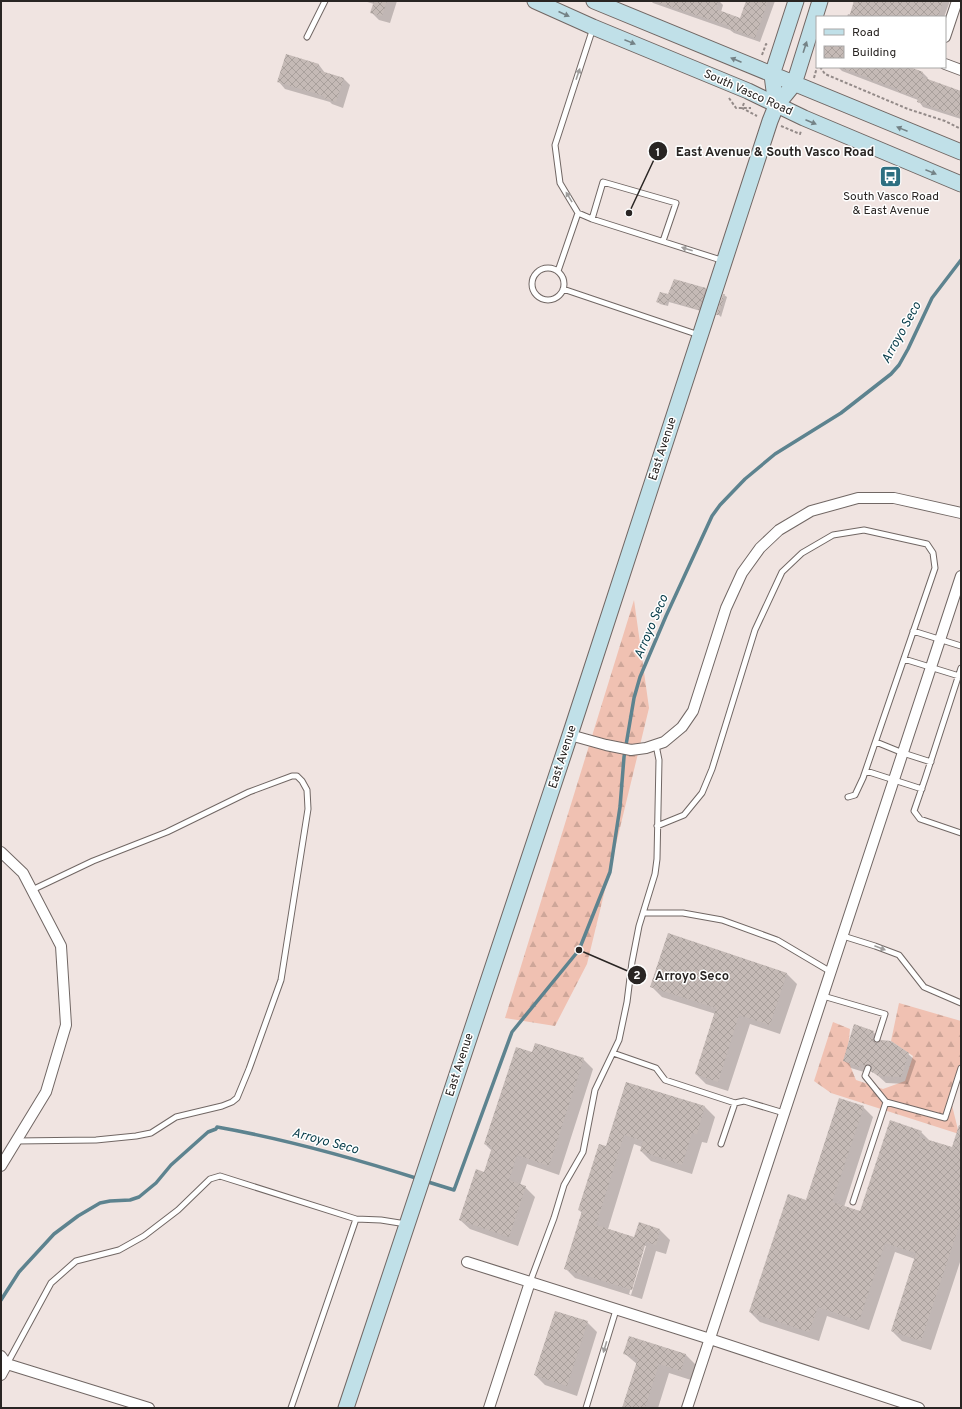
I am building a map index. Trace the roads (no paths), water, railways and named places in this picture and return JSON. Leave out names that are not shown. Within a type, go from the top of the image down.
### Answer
[{"type":"main road","name":"South Vasco Road","points":[[536,1],[594,27],[748,91],[776,106],[890,156],[961,184]]},
{"type":"main road","name":"South Vasco Road","points":[[594,1],[961,152]]},
{"type":"main road","name":"East Avenue","points":[[776,106],[772,75],[796,1]]},
{"type":"main road","name":"East Avenue","points":[[346,1408],[570,735],[776,106],[794,84],[820,1]]},
{"type":"street","points":[[946,33],[957,1]]},
{"type":"street","points":[[946,64],[961,70]]},
{"type":"street","points":[[570,735],[631,750],[646,748],[664,742],[682,727],[693,712],[726,608],[742,573],[760,548],[779,530],[811,511],[858,498],[894,498],[961,514]]},
{"type":"street","points":[[687,1408],[961,576]]},
{"type":"street","points":[[1,852],[24,874],[61,946],[66,1024],[46,1092],[1,1166]]},
{"type":"street","points":[[468,1262],[710,1339],[919,1408]]},
{"type":"street","points":[[489,1408],[530,1282]]},
{"type":"street","points":[[1,1375],[4,1360],[150,1408]]},
{"type":"lane","points":[[307,37],[325,1]]},
{"type":"lane","points":[[594,27],[555,145],[560,183],[578,213],[592,219],[725,261]]},
{"type":"lane","points":[[592,219],[603,182],[676,203],[663,242]]},
{"type":"lane","points":[[558,271],[578,213]]},
{"type":"lane","points":[[548,268],[558,271],[563,279],[563,289],[557,298],[546,300],[537,296],[532,286],[532,281],[538,272],[548,268]]},
{"type":"lane","points":[[563,289],[700,336]]},
{"type":"lane","points":[[657,826],[684,815],[702,793],[712,769],[755,630],[782,572],[802,552],[833,535],[864,530],[927,544],[933,553],[935,568],[866,772],[855,795],[848,797]]},
{"type":"lane","points":[[913,631],[961,646]]},
{"type":"lane","points":[[904,659],[958,676]]},
{"type":"lane","points":[[961,668],[914,811],[920,819],[961,833]]},
{"type":"lane","points":[[876,742],[931,762]]},
{"type":"lane","points":[[530,1282],[554,1218],[564,1185],[583,1152],[595,1090],[619,1040],[627,1002],[632,962],[643,913],[655,874],[657,859],[659,760],[656,745]]},
{"type":"lane","points":[[866,772],[922,789]]},
{"type":"lane","points":[[16,1141],[96,1140],[136,1136],[151,1133],[176,1117],[222,1106],[237,1098],[281,980],[308,810],[307,790],[297,776],[284,778],[249,792],[167,832],[93,861],[32,890]]},
{"type":"lane","points":[[643,913],[682,912],[722,920],[777,940],[831,972]]},
{"type":"lane","points":[[842,936],[876,946],[899,955],[924,987],[961,1002]]},
{"type":"lane","points":[[823,996],[885,1014],[877,1039]]},
{"type":"lane","points":[[613,1053],[656,1068],[665,1080],[734,1103],[744,1101],[784,1113]]},
{"type":"lane","points":[[868,1068],[865,1076],[886,1102],[945,1118],[961,1068]]},
{"type":"lane","points":[[854,1202],[886,1102]]},
{"type":"lane","points":[[721,1144],[734,1103]]},
{"type":"lane","points":[[4,1360],[52,1283],[76,1262],[119,1250],[144,1236],[178,1210],[210,1180],[220,1176],[356,1219],[381,1220],[407,1224]]},
{"type":"lane","points":[[292,1408],[356,1219]]},
{"type":"lane","points":[[586,1408],[616,1310]]},
{"type":"waterway","name":"Arroyo Seco","points":[[425,1181],[454,1190],[512,1032],[579,950],[610,872],[620,807],[624,757],[634,698],[640,677],[712,516],[720,505],[745,479],[775,454],[841,413],[891,374],[899,365],[908,349],[932,298],[961,260]]},
{"type":"waterway","name":"Arroyo Seco","points":[[1,1300],[19,1272],[54,1234],[78,1216],[100,1203],[130,1200],[139,1197],[156,1183],[171,1165],[208,1132],[216,1129],[217,1127],[268,1137],[319,1150],[419,1179]]},
{"type":"place","name":"South Vasco Road & East Avenue","points":[[891,176]]},
{"type":"place","name":"East Avenue & South Vasco Road","points":[[629,213]]},
{"type":"place","name":"Arroyo Seco","points":[[579,950]]}]
